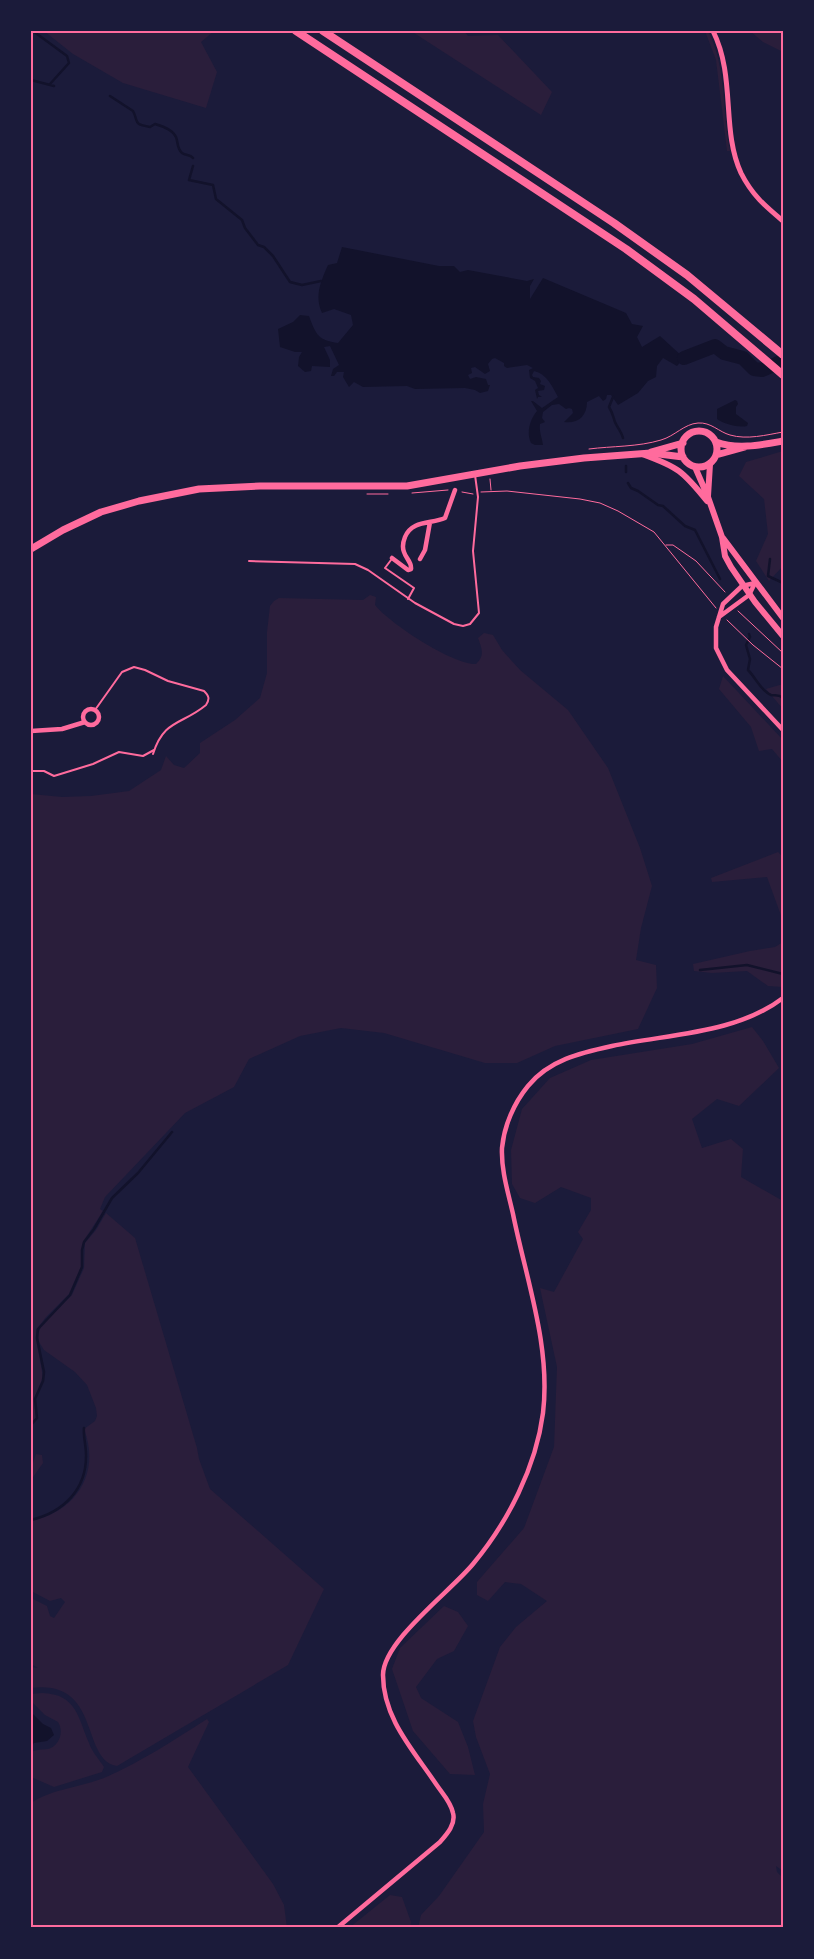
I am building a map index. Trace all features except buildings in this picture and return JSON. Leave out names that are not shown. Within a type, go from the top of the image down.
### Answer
[{"type":"highway","points":[[296,31],[581,218],[676,285],[729,327],[783,375]]},
{"type":"highway","points":[[323,31],[590,206],[687,275],[783,354]]},
{"type":"main road","points":[[651,453],[682,443],[689,434],[695,431],[706,432],[716,442],[728,445],[748,446],[783,442]]},
{"type":"main road","points":[[709,501],[710,464],[716,455],[716,442]]},
{"type":"main road","points":[[682,443],[683,457],[688,463],[695,467],[703,467],[710,464]]},
{"type":"main road","points":[[716,455],[734,452],[748,446]]},
{"type":"main road","points":[[31,549],[63,530],[100,512],[139,501],[188,491],[260,486],[407,486],[544,463],[641,453],[683,457]]},
{"type":"main road","points":[[641,453],[668,463],[680,470],[709,501]]},
{"type":"main road","points":[[695,467],[722,537],[726,556],[742,586],[783,636]]},
{"type":"main road","points":[[722,537],[783,618]]},
{"type":"street","points":[[713,31],[724,58],[733,144],[741,172],[759,201],[782,220]]},
{"type":"street","points":[[392,558],[408,570],[411,570],[411,564],[402,546],[406,535],[414,526],[443,519],[447,516],[454,490]]},
{"type":"street","points":[[420,559],[425,550],[430,522]]},
{"type":"street","points":[[755,583],[742,586],[723,604],[721,616],[716,627],[715,640],[720,659],[731,675],[783,730]]},
{"type":"street","points":[[721,616],[749,595],[755,583]]},
{"type":"street","points":[[31,731],[62,729],[85,722],[92,725],[98,722],[100,716],[95,710],[86,711],[84,716],[85,722]]},
{"type":"street","points":[[337,1928],[440,1842],[452,1826],[454,1816],[447,1801],[391,1717],[385,1699],[383,1668],[398,1641],[472,1565],[488,1545],[517,1494],[538,1443],[545,1384],[542,1355],[536,1317],[506,1186],[502,1151],[504,1137],[516,1104],[534,1080],[552,1065],[572,1055],[624,1043],[729,1024],[754,1015],[783,998]]},
{"type":"lane","points":[[249,561],[358,565],[432,613],[458,625],[470,624],[478,615],[479,607],[473,551],[478,493],[475,475]]},
{"type":"lane","points":[[392,558],[385,568],[414,588],[408,599]]},
{"type":"lane","points":[[95,710],[122,672],[134,667],[146,670],[168,681],[204,691],[209,695],[209,701],[206,706],[166,730],[153,754]]},
{"type":"lane","points":[[31,771],[41,771],[56,776],[93,764],[119,752],[141,756],[154,750]]},
{"type":"path","points":[[490,480],[491,490]]},
{"type":"path","points":[[409,494],[446,490],[470,494],[491,490],[600,503],[639,522],[654,532],[718,610]]},
{"type":"path","points":[[363,494],[392,494]]},
{"type":"path","points":[[665,546],[673,545],[696,560],[726,594]]},
{"type":"path","points":[[736,608],[783,654]]},
{"type":"path","points":[[721,616],[783,669]]},
{"type":"shaded area","points":[[44,31],[214,31],[201,42],[217,72],[206,108],[123,83],[73,54]]},
{"type":"shaded area","points":[[411,31],[464,31],[468,36],[498,35],[552,92],[541,115]]},
{"type":"shaded area","points":[[705,31],[708,31],[714,45],[721,74],[730,151],[727,151],[716,60]]},
{"type":"shaded area","points":[[750,31],[783,31],[783,52],[763,42]]},
{"type":"shaded area","points":[[342,247],[439,266],[454,266],[460,272],[468,270],[527,281],[534,279],[530,286],[530,299],[543,278],[626,313],[632,324],[643,326],[637,337],[642,347],[660,336],[684,358],[677,366],[663,358],[657,366],[656,377],[648,381],[638,393],[618,405],[611,395],[607,395],[603,401],[599,396],[587,402],[585,412],[577,421],[564,422],[573,413],[572,409],[566,409],[559,404],[552,405],[543,412],[542,418],[545,422],[540,424],[543,445],[531,443],[529,435],[530,426],[532,418],[537,411],[531,401],[542,408],[558,397],[546,378],[534,371],[533,377],[539,378],[540,384],[545,386],[544,390],[538,391],[542,397],[537,399],[535,390],[538,388],[535,381],[530,378],[529,370],[533,368],[527,365],[507,368],[504,366],[504,363],[495,358],[488,364],[490,371],[485,374],[475,367],[471,368],[472,373],[468,375],[470,379],[476,377],[486,379],[488,385],[490,385],[488,391],[480,393],[465,388],[363,387],[354,382],[349,387],[343,377],[344,372],[337,372],[334,376],[331,376],[333,369],[339,365],[330,346],[324,347],[330,360],[330,367],[312,366],[311,371],[305,372],[298,366],[299,357],[302,352],[295,352],[280,347],[278,329],[293,322],[300,315],[309,316],[319,336],[338,343],[353,325],[351,315],[334,309],[322,313],[319,301],[321,283],[328,265],[337,263]]},
{"type":"shaded area","points":[[735,400],[738,404],[736,414],[748,423],[747,426],[732,425],[717,419],[717,409]]},
{"type":"shaded area","points":[[783,451],[783,566],[769,581],[756,561],[768,534],[764,499],[739,476],[746,462]]},
{"type":"shaded area","points":[[370,595],[376,597],[375,605],[393,622],[422,642],[452,658],[476,664],[482,655],[478,638],[484,633],[493,635],[502,650],[520,670],[568,710],[608,768],[640,848],[652,886],[641,928],[636,960],[656,965],[657,988],[638,1029],[555,1046],[517,1063],[485,1063],[384,1033],[341,1028],[300,1036],[249,1059],[234,1087],[185,1113],[105,1197],[100,1209],[103,1211],[83,1242],[81,1267],[69,1294],[36,1330],[43,1377],[34,1399],[36,1418],[31,1423],[31,794],[62,797],[91,796],[129,791],[161,770],[166,756],[174,765],[184,768],[200,753],[200,743],[235,720],[260,698],[267,673],[267,632],[270,606],[274,601],[279,598],[363,600]]},
{"type":"shaded area","points":[[723,676],[783,740],[783,762],[772,749],[759,751],[751,727],[719,689]]},
{"type":"shaded area","points":[[783,684],[783,709],[766,689]]},
{"type":"shaded area","points":[[778,852],[783,857],[783,921],[767,877],[712,882],[711,878]]},
{"type":"shaded area","points":[[783,942],[783,987],[768,986],[747,971],[712,973],[694,971],[693,964],[775,947]]},
{"type":"shaded area","points":[[752,1027],[779,1068],[739,1106],[717,1099],[692,1119],[702,1148],[731,1139],[743,1149],[741,1177],[783,1201],[783,1871],[776,1866],[777,1872],[783,1878],[783,1928],[418,1928],[421,1915],[439,1896],[484,1832],[483,1804],[490,1774],[476,1737],[473,1721],[500,1647],[516,1627],[547,1601],[521,1584],[505,1582],[488,1601],[477,1595],[477,1582],[524,1528],[554,1447],[557,1367],[540,1288],[554,1292],[583,1239],[578,1232],[591,1210],[591,1198],[561,1187],[535,1203],[520,1198],[512,1184],[511,1150],[522,1109],[550,1078],[591,1060],[692,1044]]},
{"type":"shaded area","points":[[106,1213],[135,1238],[199,1459],[210,1489],[324,1589],[288,1665],[117,1766],[106,1761],[98,1750],[80,1707],[69,1696],[54,1689],[31,1688],[31,1667],[38,1668],[31,1664],[31,1598],[47,1606],[50,1616],[54,1618],[65,1602],[61,1598],[50,1601],[31,1591],[31,1521],[61,1509],[72,1500],[81,1488],[87,1475],[89,1461],[84,1429],[95,1421],[97,1416],[96,1408],[87,1385],[75,1372],[44,1350],[39,1342],[38,1333],[42,1325],[72,1295],[84,1268],[85,1243],[96,1230]]},
{"type":"shaded area","points":[[36,1454],[42,1455],[43,1463],[31,1480],[31,1469]]},
{"type":"shaded area","points":[[444,1606],[458,1612],[468,1626],[454,1651],[437,1659],[416,1687],[421,1698],[458,1722],[468,1747],[475,1775],[450,1774],[413,1731],[392,1669],[400,1648]]},
{"type":"shaded area","points":[[31,1694],[54,1694],[63,1698],[74,1709],[79,1716],[90,1746],[104,1767],[102,1772],[54,1787],[31,1777],[32,1752],[52,1747],[58,1742],[61,1734],[58,1722],[45,1715],[31,1701]]},
{"type":"shaded area","points":[[31,1712],[43,1724],[51,1728],[54,1735],[47,1741],[34,1743],[31,1747]]},
{"type":"shaded area","points":[[207,1719],[209,1722],[188,1767],[273,1884],[284,1905],[287,1928],[31,1928],[31,1803],[48,1794],[95,1781],[118,1772]]},
{"type":"shaded area","points":[[390,1895],[402,1897],[411,1922],[410,1928],[349,1928]]},
{"type":"waterway","points":[[33,31],[67,56],[69,63],[50,84]]},
{"type":"waterway","points":[[31,80],[54,86]]},
{"type":"waterway","points":[[110,96],[133,111],[138,124],[150,127],[155,124],[170,130],[176,137],[180,151],[193,158]]},
{"type":"waterway","points":[[193,166],[189,180],[213,185],[216,199],[242,220],[245,228],[258,245],[264,247],[273,256],[290,282],[302,285],[321,281]]},
{"type":"waterway","points":[[684,358],[715,346],[724,353],[743,358],[754,369],[762,370],[783,361]]},
{"type":"waterway","points":[[613,397],[609,407],[623,438]]},
{"type":"waterway","points":[[626,466],[626,472]]},
{"type":"waterway","points":[[628,483],[631,488],[658,505],[663,506],[685,526],[695,530],[720,579]]},
{"type":"waterway","points":[[770,559],[768,576],[783,583]]},
{"type":"waterway","points":[[749,634],[750,637],[746,645],[750,659],[748,670],[767,693],[783,698]]},
{"type":"waterway","points":[[700,970],[747,965],[783,974]]},
{"type":"waterway","points":[[31,1425],[37,1418],[35,1399],[43,1381],[44,1372],[37,1338],[38,1329],[70,1295],[82,1267],[84,1242],[112,1198],[138,1173],[172,1132]]},
{"type":"waterway","points":[[31,1520],[54,1511],[63,1505],[78,1488],[85,1467],[84,1428]]}]
